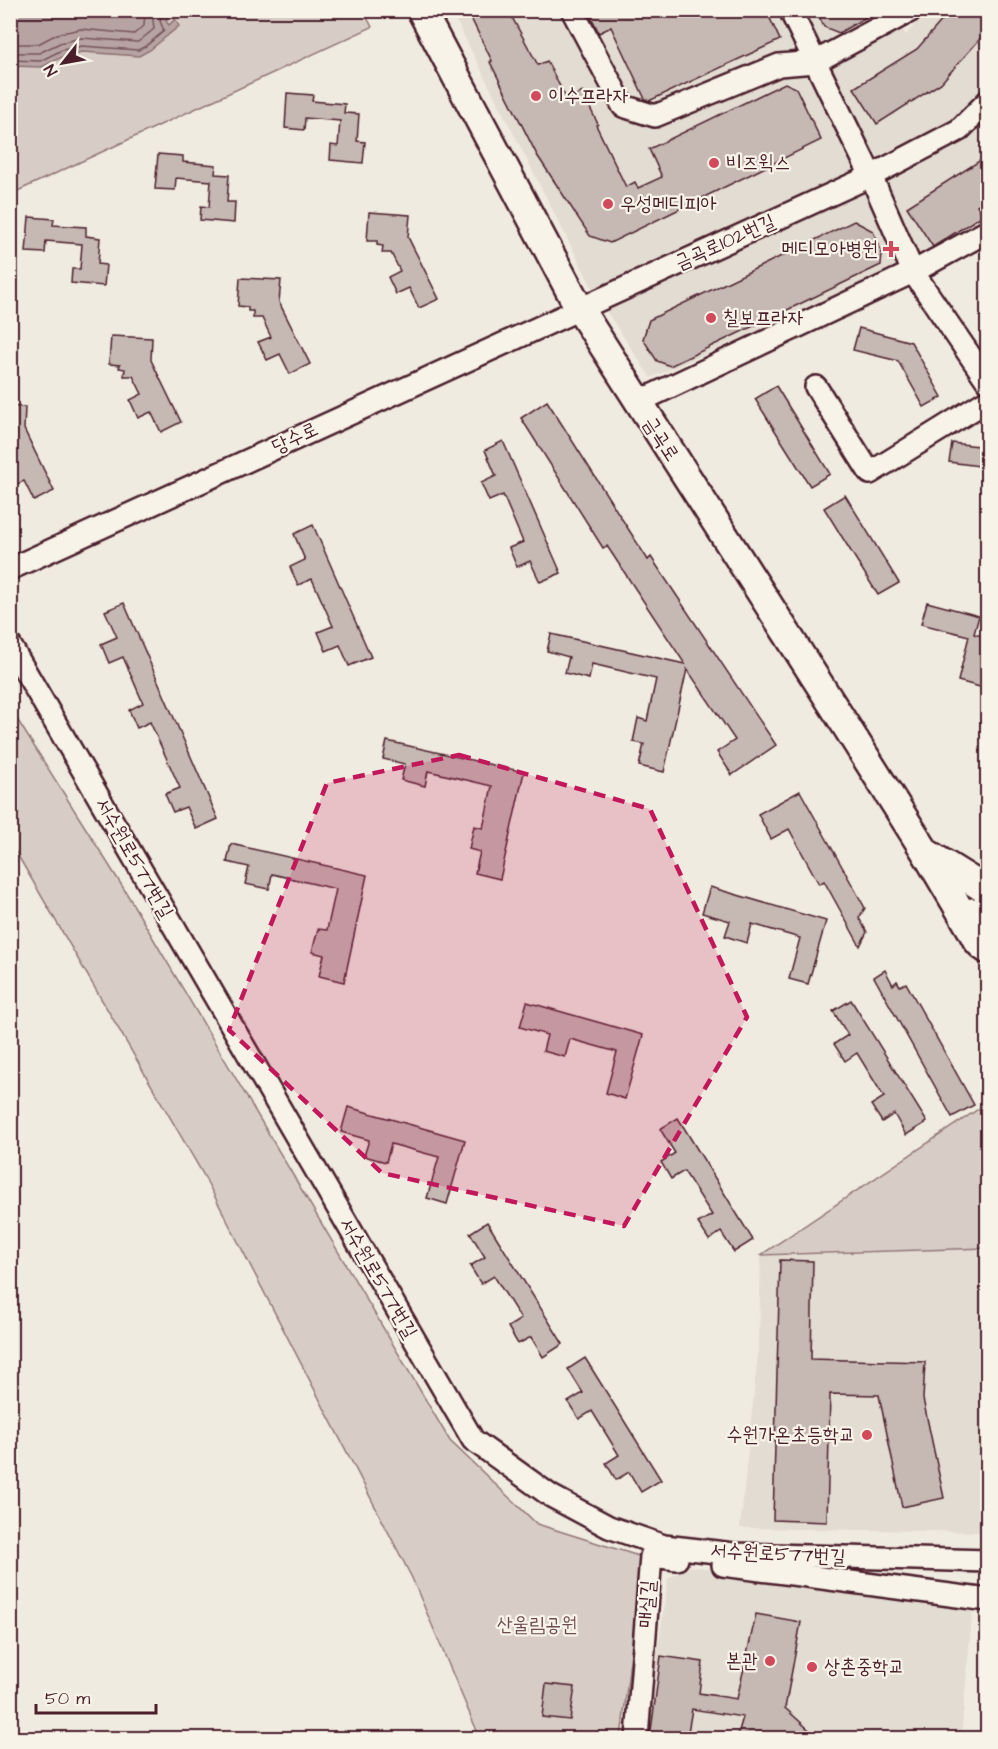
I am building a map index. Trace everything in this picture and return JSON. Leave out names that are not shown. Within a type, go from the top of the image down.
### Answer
[{"type":"main road","name":"금곡로","points":[[421,10],[579,308],[926,853],[982,948]]},
{"type":"main road","name":"금곡로","points":[[926,853],[987,892]]},
{"type":"main road","points":[[982,948],[971,918],[974,908],[987,892]]},
{"type":"street","points":[[572,10],[623,106],[655,116],[779,65],[814,62],[911,11]]},
{"type":"street","points":[[790,10],[871,177],[913,272],[987,382]]},
{"type":"street","name":"금곡로102번길","points":[[579,308],[871,177],[958,130],[987,101]]},
{"type":"street","points":[[638,402],[913,272],[987,231]]},
{"type":"street","name":"당수로","points":[[10,569],[579,308]]},
{"type":"street","points":[[816,387],[870,473],[987,400]]},
{"type":"street","name":"서수원로577번길","points":[[10,645],[473,1440],[551,1496],[663,1552],[987,1561]]},
{"type":"street","name":"매실길","points":[[639,1738],[651,1556],[663,1552],[987,1600]]},
{"type":"highlighted area","points":[[459,755],[650,809],[747,1017],[624,1226],[382,1173],[229,1030],[327,783]]},
{"type":"shaded area","points":[[451,11],[893,11],[906,35],[925,11],[987,11],[987,217],[909,264],[651,378],[598,299]]},
{"type":"shaded area","name":"수원가온초등학교","points":[[987,1248],[982,1532],[740,1528],[759,1343],[761,1255]]},
{"type":"shaded area","name":"상촌중학교","points":[[686,1566],[974,1595],[961,1738],[645,1738],[668,1579]]},
{"type":"green space","points":[[363,10],[372,27],[11,194],[10,11]]},
{"type":"green space","name":"산울림공원","points":[[10,708],[124,889],[450,1441],[537,1524],[642,1557],[621,1738],[480,1738],[412,1578],[203,1174],[11,847]]},
{"type":"green space","points":[[986,1104],[987,1248],[761,1255]]},
{"type":"water","points":[[10,11],[170,11],[166,21],[169,25],[175,19],[179,26],[139,56],[82,52],[64,56],[42,67],[11,66]]},
{"type":"building","points":[[467,10],[508,10],[538,65],[547,61],[567,100],[582,92],[626,187],[635,182],[638,188],[662,177],[649,149],[785,83],[796,88],[821,140],[610,243],[590,236],[537,155],[490,62],[492,61]]},
{"type":"building","points":[[588,10],[766,10],[780,40],[649,101],[645,99],[611,27],[599,33]]},
{"type":"building","points":[[816,10],[878,10],[839,33],[824,27]]},
{"type":"building","points":[[951,10],[987,10],[987,31],[941,83],[877,124],[854,88],[917,49]]},
{"type":"building","points":[[287,93],[313,95],[312,101],[345,104],[344,113],[359,114],[357,141],[365,142],[363,163],[330,160],[331,145],[338,146],[340,121],[305,118],[304,130],[285,128]]},
{"type":"building","points":[[158,154],[183,156],[183,162],[216,165],[215,174],[229,175],[227,202],[235,202],[234,223],[200,220],[201,206],[209,207],[211,181],[176,178],[175,190],[155,189]]},
{"type":"building","points":[[987,156],[987,199],[977,205],[983,215],[933,247],[907,207]]},
{"type":"building","points":[[369,212],[410,215],[408,237],[439,299],[419,308],[409,288],[396,294],[388,277],[400,271],[391,253],[382,253],[383,246],[377,245],[377,241],[367,241]]},
{"type":"building","points":[[29,217],[54,219],[53,225],[86,227],[86,236],[100,238],[98,264],[106,265],[104,286],[71,283],[72,269],[80,269],[82,244],[46,241],[45,253],[26,252]]},
{"type":"building","points":[[854,221],[873,231],[882,254],[881,265],[670,366],[657,361],[643,339],[649,320]]},
{"type":"building","points":[[240,278],[281,280],[279,302],[310,364],[290,374],[280,354],[267,360],[258,342],[271,337],[262,318],[253,318],[253,311],[248,311],[248,307],[238,306]]},
{"type":"building","points":[[859,328],[911,342],[942,397],[924,407],[898,361],[853,350]]},
{"type":"building","points":[[111,336],[152,338],[151,360],[181,422],[161,432],[151,412],[138,418],[130,400],[142,394],[133,376],[124,376],[125,369],[119,368],[120,365],[109,364]]},
{"type":"building","points":[[776,386],[830,474],[810,486],[755,399]]},
{"type":"building","points":[[547,401],[648,560],[651,557],[776,745],[732,775],[717,752],[735,740],[687,669],[664,772],[639,766],[644,744],[633,742],[638,718],[647,721],[656,679],[592,664],[589,679],[565,673],[569,657],[547,651],[551,634],[685,664],[607,546],[603,548],[521,418]]},
{"type":"building","points":[[10,406],[25,407],[24,429],[54,491],[34,501],[24,481],[10,487],[10,466],[15,464],[10,454]]},
{"type":"building","points":[[503,441],[561,573],[540,582],[530,561],[517,567],[509,548],[523,542],[503,495],[489,501],[481,483],[496,476],[485,450]]},
{"type":"building","points":[[952,443],[987,447],[987,467],[949,462]]},
{"type":"building","points":[[845,495],[899,583],[878,595],[824,508]]},
{"type":"building","points":[[313,525],[371,657],[349,666],[340,645],[326,651],[318,632],[333,626],[312,579],[298,585],[290,567],[305,560],[294,534]]},
{"type":"building","points":[[927,602],[979,616],[974,634],[987,637],[987,658],[980,687],[958,681],[969,636],[921,624]]},
{"type":"building","points":[[124,603],[218,819],[196,829],[186,807],[173,812],[165,794],[180,788],[150,722],[137,728],[129,710],[143,703],[123,657],[109,663],[101,644],[117,637],[105,611]]},
{"type":"building","points":[[387,741],[524,772],[500,879],[475,873],[480,852],[469,849],[474,826],[483,828],[492,786],[428,771],[425,786],[401,780],[405,764],[383,759]]},
{"type":"building","points":[[800,791],[865,908],[859,918],[867,932],[860,946],[824,881],[819,884],[789,829],[771,839],[758,814]]},
{"type":"building","points":[[231,844],[367,875],[344,982],[319,976],[324,955],[312,952],[318,929],[327,930],[336,889],[272,874],[269,889],[245,884],[249,867],[227,862]]},
{"type":"building","points":[[710,887],[826,921],[808,984],[789,979],[800,938],[752,924],[747,943],[725,936],[730,921],[702,913]]},
{"type":"building","points":[[885,970],[893,985],[897,981],[900,986],[906,983],[974,1105],[952,1117],[874,977]]},
{"type":"building","points":[[851,1000],[927,1122],[906,1135],[894,1114],[882,1122],[871,1105],[884,1097],[857,1053],[845,1061],[834,1044],[848,1035],[833,1011]]},
{"type":"building","points":[[527,1002],[643,1035],[625,1099],[606,1093],[617,1052],[570,1039],[565,1057],[543,1051],[547,1035],[520,1027]]},
{"type":"building","points":[[348,1107],[465,1140],[447,1204],[427,1198],[439,1157],[391,1144],[386,1162],[364,1156],[369,1140],[341,1132]]},
{"type":"building","points":[[678,1118],[753,1240],[734,1252],[721,1232],[709,1240],[698,1223],[712,1215],[684,1171],[671,1179],[661,1162],[675,1153],[660,1129]]},
{"type":"building","points":[[487,1222],[563,1344],[543,1357],[531,1337],[518,1344],[508,1327],[521,1319],[494,1276],[481,1284],[470,1266],[485,1257],[470,1233]]},
{"type":"building","points":[[780,1260],[813,1261],[811,1359],[925,1362],[923,1399],[944,1498],[902,1507],[879,1395],[830,1394],[827,1522],[773,1520]]},
{"type":"building","points":[[585,1358],[661,1480],[641,1492],[629,1472],[616,1480],[606,1463],[619,1455],[592,1411],[579,1419],[568,1402],[583,1393],[568,1369]]},
{"type":"building","points":[[756,1614],[801,1622],[785,1708],[818,1738],[737,1738],[743,1717],[692,1709],[687,1738],[650,1738],[661,1656],[703,1662],[699,1693],[737,1699]]},
{"type":"building","points":[[546,1684],[575,1687],[570,1720],[542,1717]]},
{"type":"place","name":"이수프라자","points":[[536,96]]},
{"type":"place","name":"비즈윅스","points":[[714,163]]},
{"type":"place","name":"우성메디피아","points":[[608,204]]},
{"type":"place","name":"메디모아병원","points":[[891,249]]},
{"type":"place","name":"칠보프라자","points":[[711,318]]},
{"type":"place","name":"수원가온초등학교","points":[[867,1435]]},
{"type":"place","name":"본관","points":[[770,1661]]},
{"type":"place","name":"상촌중학교","points":[[812,1667]]}]
